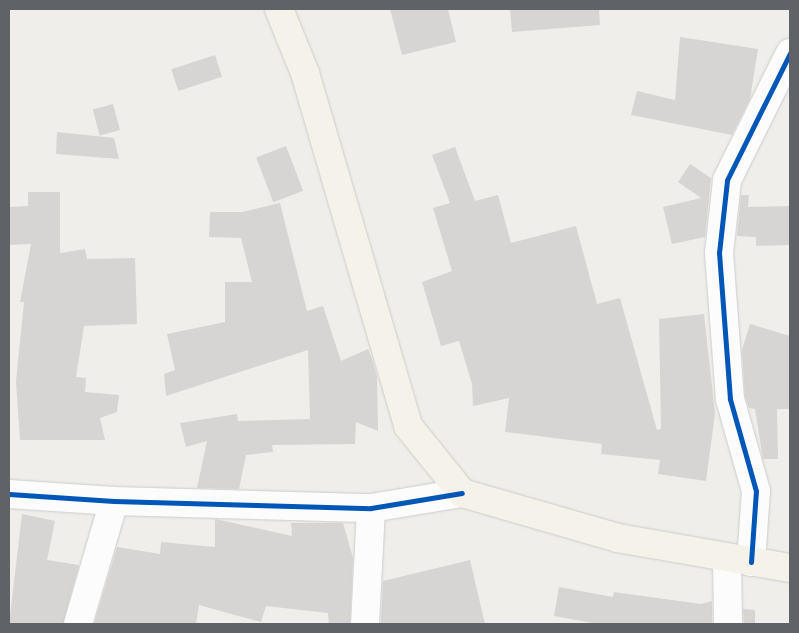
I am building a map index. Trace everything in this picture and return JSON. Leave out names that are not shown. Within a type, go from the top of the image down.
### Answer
[{"type":"main road","points":[[279,9],[305,73],[408,426],[462,493],[618,538],[790,568]]},
{"type":"street","points":[[728,624],[739,560],[756,491],[730,399],[719,254],[727,180],[790,53]]},
{"type":"street","points":[[9,494],[114,501],[371,508],[462,493]]},
{"type":"street","points":[[78,624],[114,501]]},
{"type":"street","points":[[365,624],[371,508]]},
{"type":"building","points":[[390,9],[448,9],[456,42],[402,55]]},
{"type":"building","points":[[510,9],[599,9],[600,25],[512,32]]},
{"type":"building","points":[[680,37],[758,49],[750,99],[732,135],[631,115],[637,91],[675,100]]},
{"type":"building","points":[[215,55],[222,77],[178,91],[171,69]]},
{"type":"building","points":[[113,104],[120,130],[100,136],[93,109]]},
{"type":"building","points":[[57,132],[114,138],[119,159],[56,154]]},
{"type":"building","points":[[286,146],[303,191],[273,202],[256,157]]},
{"type":"building","points":[[455,147],[475,201],[498,195],[511,243],[576,226],[597,304],[620,298],[657,430],[661,429],[659,319],[704,314],[715,414],[706,481],[658,474],[660,460],[601,454],[602,444],[505,432],[509,398],[473,406],[472,384],[459,341],[441,346],[422,282],[452,271],[433,208],[450,203],[432,155]]},
{"type":"building","points":[[690,164],[711,178],[705,237],[672,244],[663,207],[701,198],[678,182]]},
{"type":"building","points":[[28,192],[60,192],[60,253],[85,249],[87,259],[135,258],[137,324],[84,326],[76,377],[86,378],[85,392],[119,395],[117,412],[100,418],[105,440],[20,440],[16,381],[24,302],[20,302],[31,244],[9,245],[9,207],[28,206]]},
{"type":"building","points":[[741,195],[749,195],[748,207],[790,206],[790,245],[756,246],[756,237],[737,236]]},
{"type":"building","points":[[280,203],[307,311],[323,306],[341,361],[368,349],[377,376],[378,431],[356,422],[355,444],[272,445],[273,452],[246,455],[239,489],[197,488],[207,441],[186,447],[180,423],[237,414],[238,421],[310,419],[308,350],[166,396],[164,374],[175,370],[167,334],[225,322],[225,282],[252,282],[241,238],[209,237],[210,212],[242,212]]},
{"type":"building","points":[[750,324],[790,336],[790,409],[777,409],[778,459],[763,459],[755,409],[749,408],[745,396],[742,350]]},
{"type":"building","points":[[22,514],[55,521],[47,560],[79,565],[63,624],[9,624]]},
{"type":"building","points":[[215,519],[292,536],[291,523],[343,523],[353,558],[350,624],[329,624],[328,613],[266,606],[261,622],[199,605],[196,624],[94,624],[117,547],[160,554],[161,542],[215,547]]},
{"type":"building","points":[[470,560],[485,624],[381,624],[383,581]]},
{"type":"building","points":[[559,587],[613,597],[614,592],[701,604],[712,601],[712,624],[598,624],[554,616]]},
{"type":"building","points":[[743,609],[755,610],[755,624],[744,624]]},
{"type":"cycle path","points":[[751,562],[756,491],[730,399],[719,253],[727,180],[790,53]]},
{"type":"cycle path","points":[[9,494],[114,501],[371,508],[462,493]]}]
